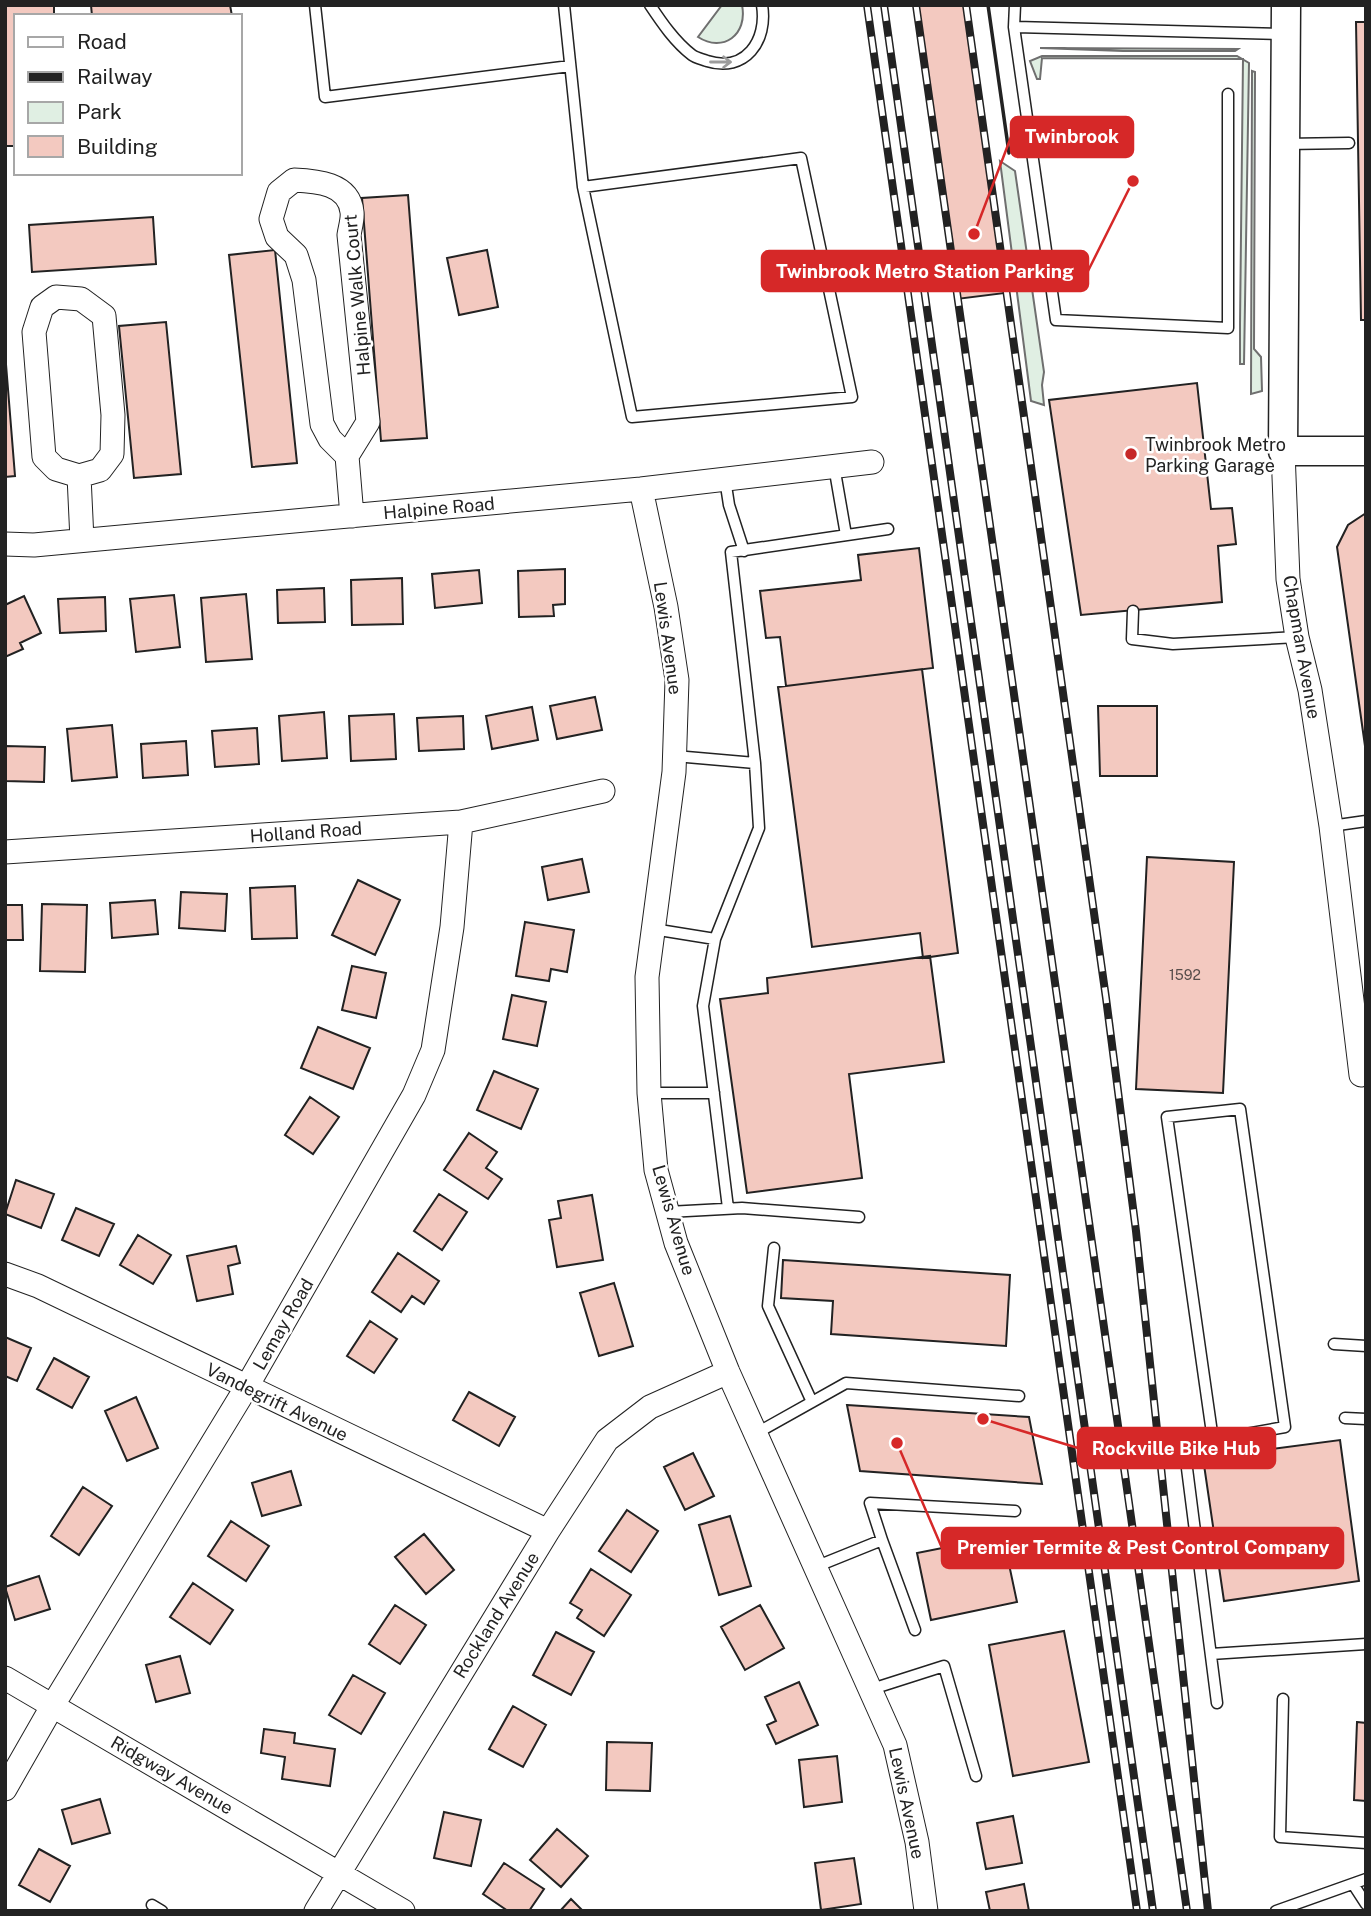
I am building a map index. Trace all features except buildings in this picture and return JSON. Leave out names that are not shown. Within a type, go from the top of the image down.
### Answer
[{"type":"street","name":"Chapman Avenue","points":[[1286,5],[1283,451],[1288,579],[1297,637],[1310,690],[1331,826],[1364,1075]]},
{"type":"street","name":"Halpine Walk Court","points":[[294,180],[325,182],[343,193],[352,211],[349,235],[368,422],[347,456],[330,439],[322,424],[304,280],[296,255],[277,237],[271,219],[279,192],[294,180]]},
{"type":"street","points":[[56,297],[81,299],[104,316],[113,415],[112,454],[100,470],[79,477],[56,469],[44,457],[34,332],[42,307],[56,297]]},
{"type":"street","points":[[1283,451],[1366,451]]},
{"type":"street","points":[[347,456],[352,516]]},
{"type":"street","name":"Halpine Road","points":[[5,544],[34,545],[641,489],[872,461]]},
{"type":"street","points":[[79,477],[82,540]]},
{"type":"street","name":"Lewis Avenue","points":[[641,489],[666,607],[677,680],[675,756],[647,977],[649,1093],[656,1170],[676,1243],[728,1372],[895,1745],[917,1842],[926,1911]]},
{"type":"street","name":"Holland Road","points":[[5,852],[461,822],[603,791]]},
{"type":"street","name":"Lemay Road","points":[[5,1789],[53,1705],[246,1388],[414,1095],[433,1050],[452,927],[461,822]]},
{"type":"street","name":"Vandegrift Avenue","points":[[5,1274],[38,1286],[548,1531]]},
{"type":"street","name":"Rockland Avenue","points":[[316,1911],[548,1531],[607,1440],[650,1407],[728,1372]]},
{"type":"street","name":"Ridgway Avenue","points":[[5,1678],[403,1911]]},
{"type":"lane","points":[[315,5],[324,97],[570,66]]},
{"type":"lane","points":[[564,5],[583,187],[632,417],[852,397],[801,158],[583,187]]},
{"type":"lane","points":[[650,5],[666,29],[693,56],[719,65],[740,60],[755,49],[762,32],[762,5]]},
{"type":"lane","points":[[1015,5],[1014,27],[1056,320],[1228,328],[1228,94]]},
{"type":"lane","points":[[1014,27],[1285,34]]},
{"type":"lane","points":[[1285,144],[1349,143]]},
{"type":"lane","points":[[834,466],[846,535]]},
{"type":"lane","points":[[725,478],[729,505],[744,551]]},
{"type":"lane","points":[[728,1208],[703,1006],[715,939],[759,828],[755,762],[731,552],[888,529]]},
{"type":"lane","points":[[1133,611],[1132,639],[1173,644],[1297,637]]},
{"type":"lane","points":[[675,756],[755,762]]},
{"type":"lane","points":[[1331,826],[1366,821]]},
{"type":"lane","points":[[653,929],[715,939]]},
{"type":"lane","points":[[649,1093],[714,1093]]},
{"type":"lane","points":[[1213,1440],[1167,1117],[1240,1109],[1285,1427],[1213,1440],[1184,1445],[1217,1703]]},
{"type":"lane","points":[[668,1212],[728,1208],[859,1217]]},
{"type":"lane","points":[[774,1248],[768,1306],[812,1402]]},
{"type":"lane","points":[[1334,1344],[1366,1346]]},
{"type":"lane","points":[[755,1434],[846,1383],[1019,1396]]},
{"type":"lane","points":[[1345,1418],[1366,1419]]},
{"type":"lane","points":[[915,1630],[870,1503],[1015,1511]]},
{"type":"lane","points":[[816,1567],[882,1540]]},
{"type":"lane","points":[[1211,1654],[1366,1644]]},
{"type":"lane","points":[[872,1689],[944,1666],[976,1776]]},
{"type":"lane","points":[[1283,1699],[1280,1837],[1366,1843]]},
{"type":"lane","points":[[1276,1911],[1366,1879]]},
{"type":"lane","points":[[1353,1884],[1366,1905]]},
{"type":"green space","points":[[722,5],[742,5],[743,16],[737,33],[724,42],[716,43],[698,37]]},
{"type":"green space","points":[[1040,48],[1238,49],[1123,51]]},
{"type":"green space","points":[[1042,56],[1237,56],[1242,59],[1042,58],[1040,79],[1037,79],[1030,61]]},
{"type":"green space","points":[[1243,59],[1249,63],[1244,364],[1240,364],[1240,324]]},
{"type":"green space","points":[[1252,71],[1255,72],[1254,349],[1261,357],[1262,391],[1251,394]]},
{"type":"green space","points":[[1000,161],[1015,171],[1044,372],[1044,405],[1031,401]]},
{"type":"railway","points":[[867,5],[1137,1911]]},
{"type":"railway","points":[[884,5],[1153,1911]]},
{"type":"railway","points":[[916,5],[1187,1911]]},
{"type":"railway","points":[[966,5],[1106,998],[1136,1231],[1208,1911]]},
{"type":"wall","points":[[988,5],[1009,153]]},
{"type":"place","name":"Twinbrook Metro Station Parking","points":[[1133,181]]},
{"type":"place","name":"Twinbrook","points":[[974,234]]},
{"type":"place","name":"Twinbrook Metro Parking Garage","points":[[1131,454]]},
{"type":"place","name":"Rockville Bike Hub","points":[[983,1419]]},
{"type":"place","name":"Premier Termite & Pest Control Company","points":[[897,1443]]}]
